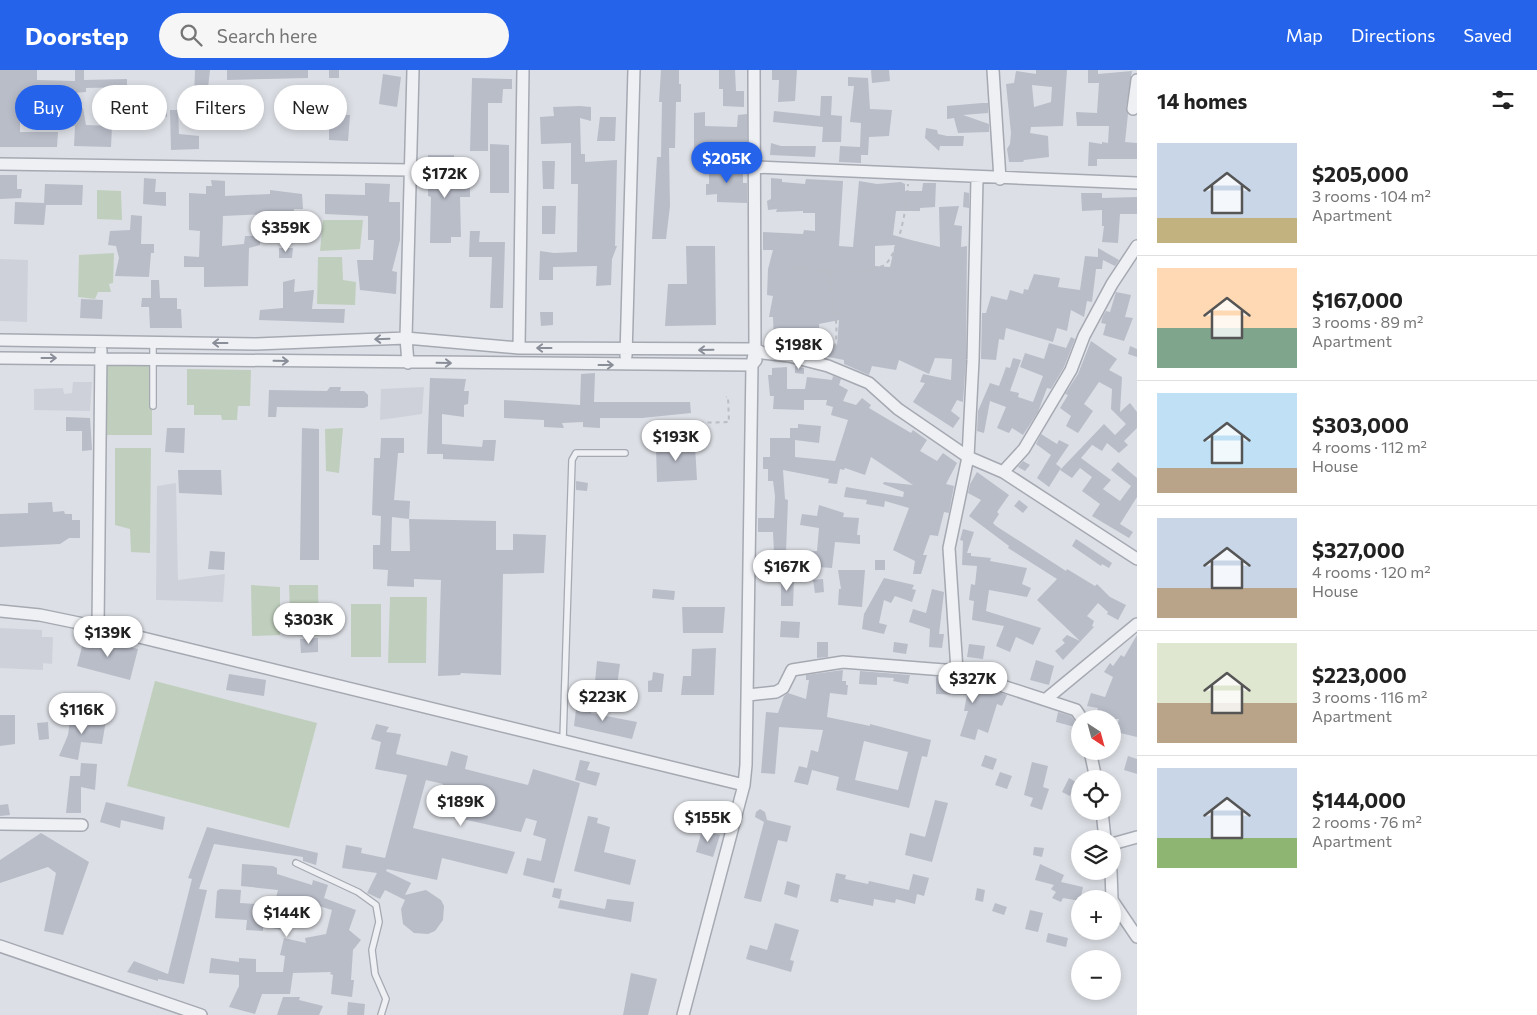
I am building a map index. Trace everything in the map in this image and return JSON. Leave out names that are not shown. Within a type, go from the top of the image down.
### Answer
[{"type":"street","points":[[408,363],[406,338],[413,70]]},
{"type":"street","points":[[519,348],[523,70]]},
{"type":"street","points":[[627,365],[634,70]]},
{"type":"street","points":[[683,1015],[744,785],[748,695],[752,365],[759,351],[754,70]]},
{"type":"street","points":[[993,70],[1000,179]]},
{"type":"street","points":[[1133,109],[1137,80]]},
{"type":"street","points":[[0,164],[411,170]]},
{"type":"street","points":[[755,168],[1137,183]]},
{"type":"street","points":[[958,671],[950,548],[968,457],[973,360],[977,178]]},
{"type":"street","points":[[1003,472],[1024,449],[1072,370],[1084,336],[1112,284],[1137,246]]},
{"type":"street","points":[[0,340],[256,344],[406,338],[519,348],[759,351],[789,356],[828,366],[869,383],[898,409],[968,457],[1003,472],[1137,558]]},
{"type":"street","points":[[98,628],[101,341]]},
{"type":"street","points":[[0,358],[752,365]]},
{"type":"street","points":[[0,611],[40,615],[98,628],[744,785]]},
{"type":"street","points":[[1045,700],[1137,624]]},
{"type":"street","points":[[748,695],[776,692],[783,688],[792,670],[800,667],[843,662],[958,671],[1076,710]]},
{"type":"street","points":[[0,824],[82,825]]},
{"type":"street","points":[[1121,841],[1137,837]]},
{"type":"street","points":[[1121,913],[1137,936]]},
{"type":"street","points":[[0,946],[201,1015]]},
{"type":"lane","points":[[153,343],[153,406]]},
{"type":"lane","points":[[563,740],[572,460],[576,453],[625,453]]},
{"type":"lane","points":[[296,863],[358,892],[376,905],[379,922],[372,950],[375,974],[386,999],[381,1015]]},
{"type":"path","points":[[793,267],[830,272],[882,266],[888,262],[906,210],[908,175]]},
{"type":"path","points":[[828,366],[837,339],[838,321],[830,288],[830,272]]},
{"type":"path","points":[[683,447],[694,423],[729,422],[728,397],[726,397]]},
{"type":"shaded area","points":[[0,259],[28,260],[27,322],[0,321]]},
{"type":"shaded area","points":[[73,382],[92,382],[90,411],[34,410],[34,389],[63,388],[64,394],[72,393]]},
{"type":"shaded area","points":[[424,387],[422,414],[380,420],[381,389]]},
{"type":"shaded area","points":[[176,483],[178,580],[225,574],[223,602],[156,600],[157,486]]},
{"type":"shaded area","points":[[0,628],[42,630],[42,637],[53,637],[52,664],[43,663],[43,670],[0,668]]},
{"type":"green space","points":[[97,190],[121,191],[122,220],[97,219]]},
{"type":"green space","points":[[323,220],[363,220],[360,249],[320,251]]},
{"type":"green space","points":[[114,253],[113,283],[109,284],[111,292],[98,292],[95,299],[78,297],[79,255]]},
{"type":"green space","points":[[318,257],[342,257],[343,280],[356,282],[355,305],[317,304]]},
{"type":"green space","points":[[152,359],[152,435],[103,435],[102,360]]},
{"type":"green space","points":[[187,369],[251,370],[250,406],[238,406],[237,420],[222,420],[221,415],[194,415],[194,405],[187,405]]},
{"type":"green space","points":[[343,428],[339,473],[326,471],[325,429]]},
{"type":"green space","points":[[115,448],[151,448],[150,553],[131,552],[130,529],[115,525]]},
{"type":"green space","points":[[251,585],[280,587],[280,635],[252,636]]},
{"type":"green space","points":[[289,585],[318,585],[319,636],[291,635]]},
{"type":"green space","points":[[390,597],[427,597],[426,663],[388,663]]},
{"type":"green space","points":[[351,604],[381,604],[381,657],[351,657]]},
{"type":"green space","points":[[155,681],[317,723],[289,828],[127,786]]},
{"type":"building","points":[[0,70],[37,70],[37,80],[75,81],[75,70],[84,70],[84,80],[127,79],[127,85],[92,85],[92,88],[86,88],[86,92],[82,92],[82,85],[15,85],[15,130],[20,130],[20,132],[58,132],[57,147],[0,147]]},
{"type":"building","points":[[195,70],[210,70],[208,85],[194,85]]},
{"type":"building","points":[[227,70],[308,70],[308,78],[227,80]]},
{"type":"building","points":[[329,70],[339,70],[339,78],[329,78]]},
{"type":"building","points":[[661,70],[679,70],[681,102],[676,102],[675,148],[669,148],[670,206],[666,239],[652,239],[657,157],[661,157],[662,102],[659,102]]},
{"type":"building","points":[[719,70],[735,70],[736,91],[744,91],[744,107],[723,106],[723,89],[719,89]]},
{"type":"building","points":[[772,70],[797,70],[795,101],[778,102],[779,80],[772,80]]},
{"type":"building","points":[[871,70],[889,70],[890,81],[872,83]]},
{"type":"building","points":[[1036,70],[1067,70],[1063,126],[1031,127],[1030,133],[1048,136],[1049,157],[1024,160],[1023,162],[1009,162],[1007,149],[1010,144],[1011,133],[1006,84],[1014,83],[1016,71],[1036,74]],"holes":[[[1032,85],[1052,87],[1051,102],[1034,107]]]},
{"type":"building","points":[[1088,70],[1098,70],[1098,74],[1132,71],[1126,108],[1128,114],[1125,142],[1137,143],[1137,159],[1097,159],[1097,166],[1088,166],[1089,142],[1108,143],[1109,126],[1077,126],[1076,112],[1097,113],[1099,83],[1088,83]]},
{"type":"building","points":[[383,74],[401,77],[397,107],[379,104]]},
{"type":"building","points":[[848,77],[868,78],[870,109],[892,110],[889,136],[869,137],[868,155],[861,155],[861,163],[839,162],[840,146],[860,147],[861,123],[850,122],[854,86],[848,86]]},
{"type":"building","points":[[472,78],[512,79],[512,89],[503,89],[502,103],[488,103],[488,151],[470,151]]},
{"type":"building","points":[[821,96],[832,96],[831,115],[842,116],[841,142],[822,142],[823,127],[773,122],[774,111],[820,116]]},
{"type":"building","points":[[988,103],[988,113],[963,115],[989,124],[989,132],[958,133],[954,118],[947,119],[947,106]]},
{"type":"building","points":[[553,107],[591,107],[591,121],[580,118],[581,154],[585,154],[585,162],[617,160],[615,246],[617,246],[612,259],[611,285],[596,286],[597,266],[553,267],[553,280],[539,280],[540,251],[554,253],[577,252],[578,184],[571,184],[571,143],[541,144],[540,117],[554,116]]},
{"type":"building","points":[[82,108],[86,125],[92,125],[92,130],[112,130],[111,147],[74,146],[75,130],[82,130]]},
{"type":"building","points":[[170,110],[177,110],[177,130],[179,130],[179,134],[199,136],[199,149],[171,150]]},
{"type":"building","points":[[705,112],[705,126],[737,127],[738,115],[747,114],[747,144],[716,143],[714,160],[694,161],[694,113]]},
{"type":"building","points":[[347,115],[350,115],[348,141],[329,140],[329,130],[347,130]]},
{"type":"building","points":[[600,117],[616,117],[615,141],[597,141]]},
{"type":"building","points":[[926,128],[937,130],[938,134],[947,136],[964,136],[963,146],[940,146],[939,151],[925,138]]},
{"type":"building","points":[[771,143],[781,146],[816,146],[815,157],[770,155]]},
{"type":"building","points":[[490,144],[509,145],[509,193],[490,193]]},
{"type":"building","points":[[428,155],[454,155],[454,182],[470,182],[470,197],[460,197],[461,237],[451,237],[451,243],[430,243],[431,197],[428,196]]},
{"type":"building","points":[[542,161],[555,161],[554,189],[543,189]]},
{"type":"building","points":[[743,165],[743,183],[747,183],[747,203],[717,202],[717,194],[706,195],[706,184],[709,184],[709,166]]},
{"type":"building","points":[[0,175],[17,175],[17,189],[22,189],[21,198],[0,199]]},
{"type":"building","points":[[144,178],[156,179],[155,192],[166,192],[166,206],[143,204]]},
{"type":"building","points":[[771,178],[782,179],[782,182],[805,184],[806,179],[843,181],[839,246],[853,247],[859,181],[877,184],[901,182],[905,184],[905,191],[922,191],[923,183],[936,183],[935,207],[920,208],[920,211],[896,211],[893,235],[911,240],[940,247],[939,207],[959,206],[954,225],[962,226],[961,247],[967,246],[966,360],[963,402],[957,400],[951,411],[960,418],[953,428],[913,402],[925,383],[920,382],[923,374],[951,380],[952,359],[935,358],[929,374],[899,360],[896,370],[872,366],[869,375],[844,364],[844,360],[799,351],[801,342],[774,343],[773,317],[769,317],[773,296],[767,295],[768,269],[773,250],[763,250],[763,232],[803,234],[804,230],[815,231],[815,213],[803,213],[803,211],[776,212],[777,209],[768,210],[767,201],[771,199]],"holes":[[[895,245],[890,267],[875,266],[875,246]],[[839,320],[837,345],[820,341],[819,324]]]},
{"type":"building","points":[[211,180],[225,181],[225,196],[270,194],[270,190],[302,194],[303,209],[294,209],[293,222],[281,222],[281,219],[270,221],[270,214],[223,216],[222,246],[244,244],[245,236],[260,236],[260,245],[249,248],[248,286],[204,287],[204,267],[184,267],[184,256],[199,257],[200,231],[189,230],[189,193],[206,194],[206,186],[212,186]]},
{"type":"building","points":[[365,183],[390,184],[389,202],[400,202],[400,240],[392,271],[397,272],[396,294],[360,290],[357,260],[373,260],[374,240],[368,240],[368,216],[325,214],[325,194],[365,195]]},
{"type":"building","points":[[45,184],[83,185],[82,205],[46,205],[44,225],[14,224],[15,202],[44,203]]},
{"type":"building","points":[[964,192],[969,193],[969,208],[963,207]]},
{"type":"building","points":[[1081,193],[1102,193],[1102,198],[1137,197],[1137,214],[1120,214],[1118,243],[1102,242],[1104,226],[1102,226],[1102,210],[1082,211]]},
{"type":"building","points":[[542,206],[556,206],[555,234],[542,234]]},
{"type":"building","points":[[131,215],[142,216],[141,244],[154,244],[154,253],[151,253],[149,277],[115,276],[119,258],[116,246],[108,245],[110,231],[130,230]]},
{"type":"building","points":[[470,231],[480,231],[479,242],[505,242],[503,308],[490,308],[492,257],[469,257]]},
{"type":"building","points":[[686,246],[715,246],[716,325],[665,326],[668,284],[687,284]]},
{"type":"building","points":[[279,248],[293,248],[292,258],[279,258]]},
{"type":"building","points":[[1098,248],[1119,260],[1115,266],[1103,260],[1102,269],[1096,269],[1092,302],[1087,301],[1084,317],[1071,310],[1067,331],[1057,328],[1053,342],[1006,328],[1004,340],[999,339],[996,360],[981,359],[982,313],[986,313],[991,296],[1007,300],[1010,290],[1023,294],[1024,289],[1028,290],[1034,274],[1060,278],[1058,287],[1080,290],[1085,256],[1098,257]]},
{"type":"building","points":[[295,279],[294,292],[314,290],[312,309],[345,309],[344,323],[259,320],[260,310],[283,308],[283,282]]},
{"type":"building","points":[[151,280],[159,280],[160,298],[177,298],[177,309],[181,309],[182,328],[150,328],[149,307],[141,307],[142,298],[151,298]]},
{"type":"building","points":[[1116,292],[1131,295],[1125,317],[1133,318],[1124,341],[1103,335],[1106,324],[1101,323],[1106,311],[1110,312]]},
{"type":"building","points":[[81,299],[103,300],[102,319],[80,318]]},
{"type":"building","points":[[540,312],[553,312],[553,325],[541,326]]},
{"type":"building","points":[[1071,337],[1075,339],[1064,367],[1051,389],[1047,388],[1038,412],[1023,435],[1012,428],[1009,433],[997,428],[1006,407],[990,401],[984,433],[977,431],[978,411],[990,383],[999,386],[1006,367],[1010,368],[1013,358],[1021,360],[1010,391],[1019,393],[1018,397],[1033,402],[1043,376],[1020,367],[1025,353],[1044,359],[1049,343],[1066,348]]},
{"type":"building","points":[[1091,341],[1117,359],[1109,370],[1122,377],[1120,412],[1130,403],[1137,412],[1137,428],[1124,441],[1128,445],[1119,453],[1107,443],[1102,451],[1089,443],[1092,445],[1081,458],[1111,480],[1103,489],[1120,501],[1131,486],[1111,470],[1118,462],[1137,478],[1137,497],[1120,524],[1133,532],[1129,538],[1092,516],[1100,504],[1082,491],[1092,477],[1080,468],[1072,478],[1060,470],[1104,424],[1115,435],[1126,424],[1111,409],[1112,389],[1099,382],[1084,404],[1093,411],[1078,433],[1066,426],[1071,416],[1060,408],[1068,395],[1065,394],[1078,374]]},
{"type":"building","points":[[1130,346],[1137,349],[1137,357],[1128,354]]},
{"type":"building","points":[[795,366],[804,368],[804,374],[795,373]]},
{"type":"building","points":[[787,367],[787,389],[805,389],[807,377],[832,380],[833,376],[841,379],[839,385],[848,390],[843,401],[856,405],[862,398],[871,405],[869,408],[911,433],[913,430],[927,440],[920,451],[937,461],[943,453],[957,463],[946,484],[954,486],[949,513],[944,512],[938,536],[930,535],[923,555],[927,555],[921,574],[913,574],[915,561],[893,550],[909,508],[885,501],[884,507],[866,504],[867,500],[844,497],[846,487],[903,497],[904,492],[883,484],[884,482],[913,485],[871,457],[865,475],[845,468],[844,470],[840,469],[837,484],[828,483],[829,479],[783,470],[785,499],[788,500],[786,552],[774,552],[773,532],[758,532],[758,518],[774,518],[775,496],[773,481],[768,481],[768,469],[763,469],[763,457],[770,457],[770,438],[790,438],[790,428],[798,428],[798,424],[821,426],[819,443],[795,440],[795,457],[835,461],[848,420],[831,415],[833,407],[826,405],[827,400],[804,400],[804,410],[773,409],[774,396],[770,396],[768,375],[772,375],[772,368]]},
{"type":"building","points":[[595,373],[594,402],[690,402],[691,413],[642,418],[600,418],[600,428],[583,427],[583,422],[562,423],[564,428],[544,427],[544,420],[504,418],[504,400],[580,405],[581,374]]},
{"type":"building","points":[[430,378],[466,379],[464,391],[469,391],[468,404],[464,405],[464,417],[442,414],[442,444],[482,447],[483,440],[496,440],[494,461],[443,459],[443,454],[427,454]]},
{"type":"building","points":[[330,387],[341,387],[340,391],[364,391],[368,395],[368,406],[364,408],[277,407],[276,417],[268,417],[269,390],[327,391]]},
{"type":"building","points":[[66,417],[90,418],[92,450],[82,451],[82,431],[66,431]]},
{"type":"building","points":[[167,428],[185,428],[184,453],[165,452]]},
{"type":"building","points":[[302,428],[319,429],[319,560],[300,560]]},
{"type":"building","points":[[1041,434],[1057,444],[1059,440],[1069,445],[1056,464],[1061,468],[1049,487],[1037,478],[1051,455],[1036,444]]},
{"type":"building","points":[[668,436],[682,436],[681,447],[695,446],[697,480],[657,482],[656,448],[667,448]]},
{"type":"building","points":[[381,438],[404,438],[404,453],[398,453],[394,500],[410,501],[409,519],[496,521],[496,550],[513,550],[513,534],[546,535],[544,573],[503,574],[501,675],[461,673],[460,675],[438,676],[441,580],[414,579],[414,587],[387,586],[388,570],[373,569],[373,545],[380,545],[381,516],[372,515],[374,458],[380,458]],"holes":[[[392,517],[409,519],[410,551],[391,551]]]},
{"type":"building","points":[[1023,461],[1030,465],[1025,471],[1018,467]]},
{"type":"building","points":[[178,470],[221,470],[222,495],[179,493]]},
{"type":"building","points":[[977,472],[1009,495],[997,512],[999,514],[993,523],[996,526],[1066,571],[1067,569],[1095,586],[1097,584],[1110,597],[1126,605],[1118,620],[1107,614],[1108,612],[1098,603],[1087,616],[1094,621],[1092,626],[1094,627],[1063,660],[1055,651],[1065,643],[1062,640],[1067,635],[1080,641],[1037,600],[1057,579],[1008,548],[1009,546],[969,516],[981,500],[968,493],[970,484]]},
{"type":"building","points":[[576,481],[588,483],[587,491],[576,490]]},
{"type":"building","points":[[1019,500],[1028,507],[1023,513],[1014,506]]},
{"type":"building","points":[[52,502],[53,512],[64,511],[65,514],[72,514],[72,520],[80,520],[80,538],[69,538],[60,544],[0,547],[0,514],[28,513],[28,503]]},
{"type":"building","points":[[819,505],[844,513],[843,517],[859,518],[857,535],[860,535],[860,544],[835,542],[832,568],[819,567],[819,563],[805,564],[804,552],[817,551],[819,528],[800,525],[802,514],[817,516]]},
{"type":"building","points":[[963,529],[974,532],[967,553],[971,553],[971,556],[991,558],[990,561],[1027,568],[1022,584],[1031,588],[1027,597],[989,590],[986,611],[1041,628],[1033,645],[1016,637],[1010,652],[996,646],[1004,626],[972,620],[974,601],[969,600],[971,584],[975,585],[977,566],[962,565],[963,541],[960,540]]},
{"type":"building","points":[[1076,539],[1112,563],[1109,568],[1102,564],[1101,566],[1072,546]]},
{"type":"building","points":[[210,551],[225,552],[224,570],[208,569]]},
{"type":"building","points":[[875,560],[885,560],[885,570],[875,570]]},
{"type":"building","points":[[838,570],[865,570],[862,607],[838,605],[839,589],[841,589]]},
{"type":"building","points":[[781,578],[794,579],[793,606],[781,606]]},
{"type":"building","points":[[884,578],[914,585],[912,589],[916,590],[912,602],[895,596],[891,603],[884,600],[879,623],[887,625],[884,634],[862,629],[864,614]]},
{"type":"building","points":[[823,579],[824,592],[815,593],[813,580]]},
{"type":"building","points":[[653,589],[675,591],[674,600],[652,598]]},
{"type":"building","points":[[932,589],[944,592],[939,634],[944,634],[942,648],[929,647],[930,629],[909,622],[913,609],[926,613]]},
{"type":"building","points":[[682,607],[725,607],[723,633],[683,633]]},
{"type":"building","points":[[781,621],[800,622],[799,638],[780,637]]},
{"type":"building","points":[[85,635],[138,649],[130,680],[77,666]]},
{"type":"building","points":[[1137,635],[1137,737],[1121,733],[1121,710],[1097,710],[1098,708],[1087,706],[1091,693],[1105,697],[1113,677],[1104,672],[1110,663],[1113,666],[1121,655],[1124,657]]},
{"type":"building","points":[[318,638],[318,652],[301,653],[300,639]]},
{"type":"building","points":[[817,642],[828,642],[828,657],[817,658]]},
{"type":"building","points":[[894,642],[908,644],[906,654],[893,652]]},
{"type":"building","points":[[969,644],[985,646],[983,659],[967,657]]},
{"type":"building","points":[[716,648],[714,695],[681,695],[683,676],[691,676],[692,649]]},
{"type":"building","points":[[1036,660],[1054,666],[1049,685],[1030,680]]},
{"type":"building","points":[[597,661],[620,664],[617,685],[595,682]]},
{"type":"building","points":[[843,670],[842,681],[846,681],[846,685],[848,685],[847,695],[830,693],[827,717],[870,726],[870,724],[931,740],[927,757],[922,756],[909,808],[836,790],[839,777],[812,770],[808,785],[794,782],[799,766],[807,768],[811,750],[818,752],[823,730],[779,727],[775,774],[761,773],[766,712],[778,713],[784,696],[788,693],[806,699],[809,680],[806,680],[806,675]],"holes":[[[864,741],[908,752],[898,790],[855,780]]]},
{"type":"building","points":[[860,671],[910,675],[908,684],[893,681],[894,678],[877,677],[877,685],[859,684]]},
{"type":"building","points":[[653,672],[664,674],[662,692],[648,692],[648,681],[652,680]]},
{"type":"building","points":[[229,674],[266,680],[264,696],[226,690]]},
{"type":"building","points":[[936,677],[956,678],[1007,695],[1002,706],[997,704],[988,733],[978,729],[975,740],[960,736],[968,711],[964,711],[967,695],[936,694]]},
{"type":"building","points":[[577,701],[592,703],[591,713],[637,722],[632,739],[574,726]]},
{"type":"building","points":[[1058,712],[1071,716],[1071,726],[1056,722]]},
{"type":"building","points":[[71,713],[83,714],[81,722],[106,720],[102,744],[81,742],[78,760],[59,756],[68,735]]},
{"type":"building","points":[[0,715],[15,715],[15,744],[0,746]]},
{"type":"building","points":[[48,722],[49,739],[39,740],[37,723]]},
{"type":"building","points":[[376,724],[389,727],[386,732],[401,734],[396,754],[447,766],[451,751],[468,756],[465,769],[528,785],[533,769],[580,783],[554,883],[523,875],[527,858],[541,861],[546,839],[533,835],[537,821],[526,818],[521,832],[435,813],[443,784],[426,780],[413,828],[515,852],[507,874],[442,858],[437,880],[387,869],[386,871],[411,883],[405,895],[426,890],[441,900],[444,906],[443,920],[435,931],[428,934],[414,933],[403,924],[401,909],[405,900],[385,890],[380,899],[367,893],[377,873],[342,868],[346,845],[362,848],[361,853],[385,858],[407,775],[375,769],[381,742],[371,739]]},
{"type":"building","points":[[985,755],[997,759],[993,770],[981,766]]},
{"type":"building","points":[[1128,756],[1137,759],[1137,774],[1124,770]]},
{"type":"building","points":[[580,760],[590,762],[587,770],[600,773],[596,786],[575,780]]},
{"type":"building","points":[[1032,762],[1048,766],[1043,787],[1049,789],[1042,810],[1030,806],[1033,798],[1024,795]]},
{"type":"building","points":[[81,763],[97,764],[95,790],[81,787],[81,813],[66,813],[70,776],[80,776]]},
{"type":"building","points":[[1000,772],[1012,776],[1007,789],[995,785]]},
{"type":"building","points":[[1069,778],[1071,779],[1070,796],[1062,792]]},
{"type":"building","points":[[935,800],[948,803],[932,862],[905,855],[910,833],[925,837]]},
{"type":"building","points":[[106,802],[165,817],[163,830],[121,820],[120,828],[100,822]]},
{"type":"building","points":[[8,804],[10,815],[0,816],[0,805]]},
{"type":"building","points":[[760,809],[765,812],[767,820],[791,826],[787,842],[778,840],[761,902],[744,898],[764,822],[755,817],[756,812]]},
{"type":"building","points":[[588,816],[598,818],[597,823],[610,827],[604,852],[636,860],[630,885],[574,871]]},
{"type":"building","points":[[207,827],[318,853],[316,865],[303,861],[303,857],[214,844],[199,889],[207,890],[184,984],[158,979],[158,981],[127,972],[134,961],[168,974],[192,879],[188,878]]},
{"type":"building","points":[[702,830],[720,835],[713,857],[696,852]]},
{"type":"building","points":[[41,833],[89,862],[63,935],[44,931],[56,873],[48,867],[0,883],[0,860]]},
{"type":"building","points":[[1034,847],[1044,848],[1042,857],[1033,855]]},
{"type":"building","points":[[242,864],[273,866],[277,868],[277,874],[312,885],[313,880],[328,885],[324,898],[356,910],[349,930],[361,940],[353,950],[351,980],[354,980],[352,997],[331,994],[333,975],[330,974],[331,972],[293,973],[290,994],[262,994],[255,1014],[229,1007],[239,986],[239,975],[209,973],[211,958],[239,962],[239,958],[256,959],[256,972],[283,972],[285,956],[280,955],[284,938],[306,943],[305,938],[326,934],[332,910],[294,898],[286,931],[263,926],[263,931],[246,930],[247,920],[215,918],[217,891],[220,889],[241,890],[240,903],[274,905],[278,890],[241,886]]},
{"type":"building","points":[[1040,864],[1064,875],[1061,882],[1083,887],[1082,890],[1071,890],[1071,899],[1063,898],[1061,902],[1052,898],[1056,892],[1051,889],[1054,885],[1035,880]]},
{"type":"building","points":[[836,873],[846,875],[845,879],[868,884],[869,881],[909,890],[913,874],[929,878],[924,896],[917,894],[915,904],[896,899],[895,903],[874,899],[873,906],[839,899],[838,903],[830,901]]},
{"type":"building","points":[[787,881],[800,885],[797,898],[784,894]]},
{"type":"building","points":[[554,888],[562,889],[560,899],[552,897]]},
{"type":"building","points":[[977,888],[985,890],[983,902],[975,900]]},
{"type":"building","points":[[607,899],[634,902],[631,922],[558,908],[560,900],[605,909]]},
{"type":"building","points":[[995,903],[1007,907],[1004,915],[992,911]]},
{"type":"building","points":[[1030,910],[1043,913],[1038,932],[1025,929]]},
{"type":"building","points":[[775,923],[799,930],[790,960],[794,961],[791,972],[746,959],[750,945],[767,950]]},
{"type":"building","points":[[1048,933],[1068,938],[1066,947],[1046,942]]},
{"type":"building","points":[[631,973],[657,979],[648,1015],[623,1015]]},
{"type":"building","points":[[283,997],[300,997],[299,1000],[323,1006],[319,1015],[277,1015]]},
{"type":"building","points":[[348,1002],[365,1004],[364,1015],[347,1015]]}]
